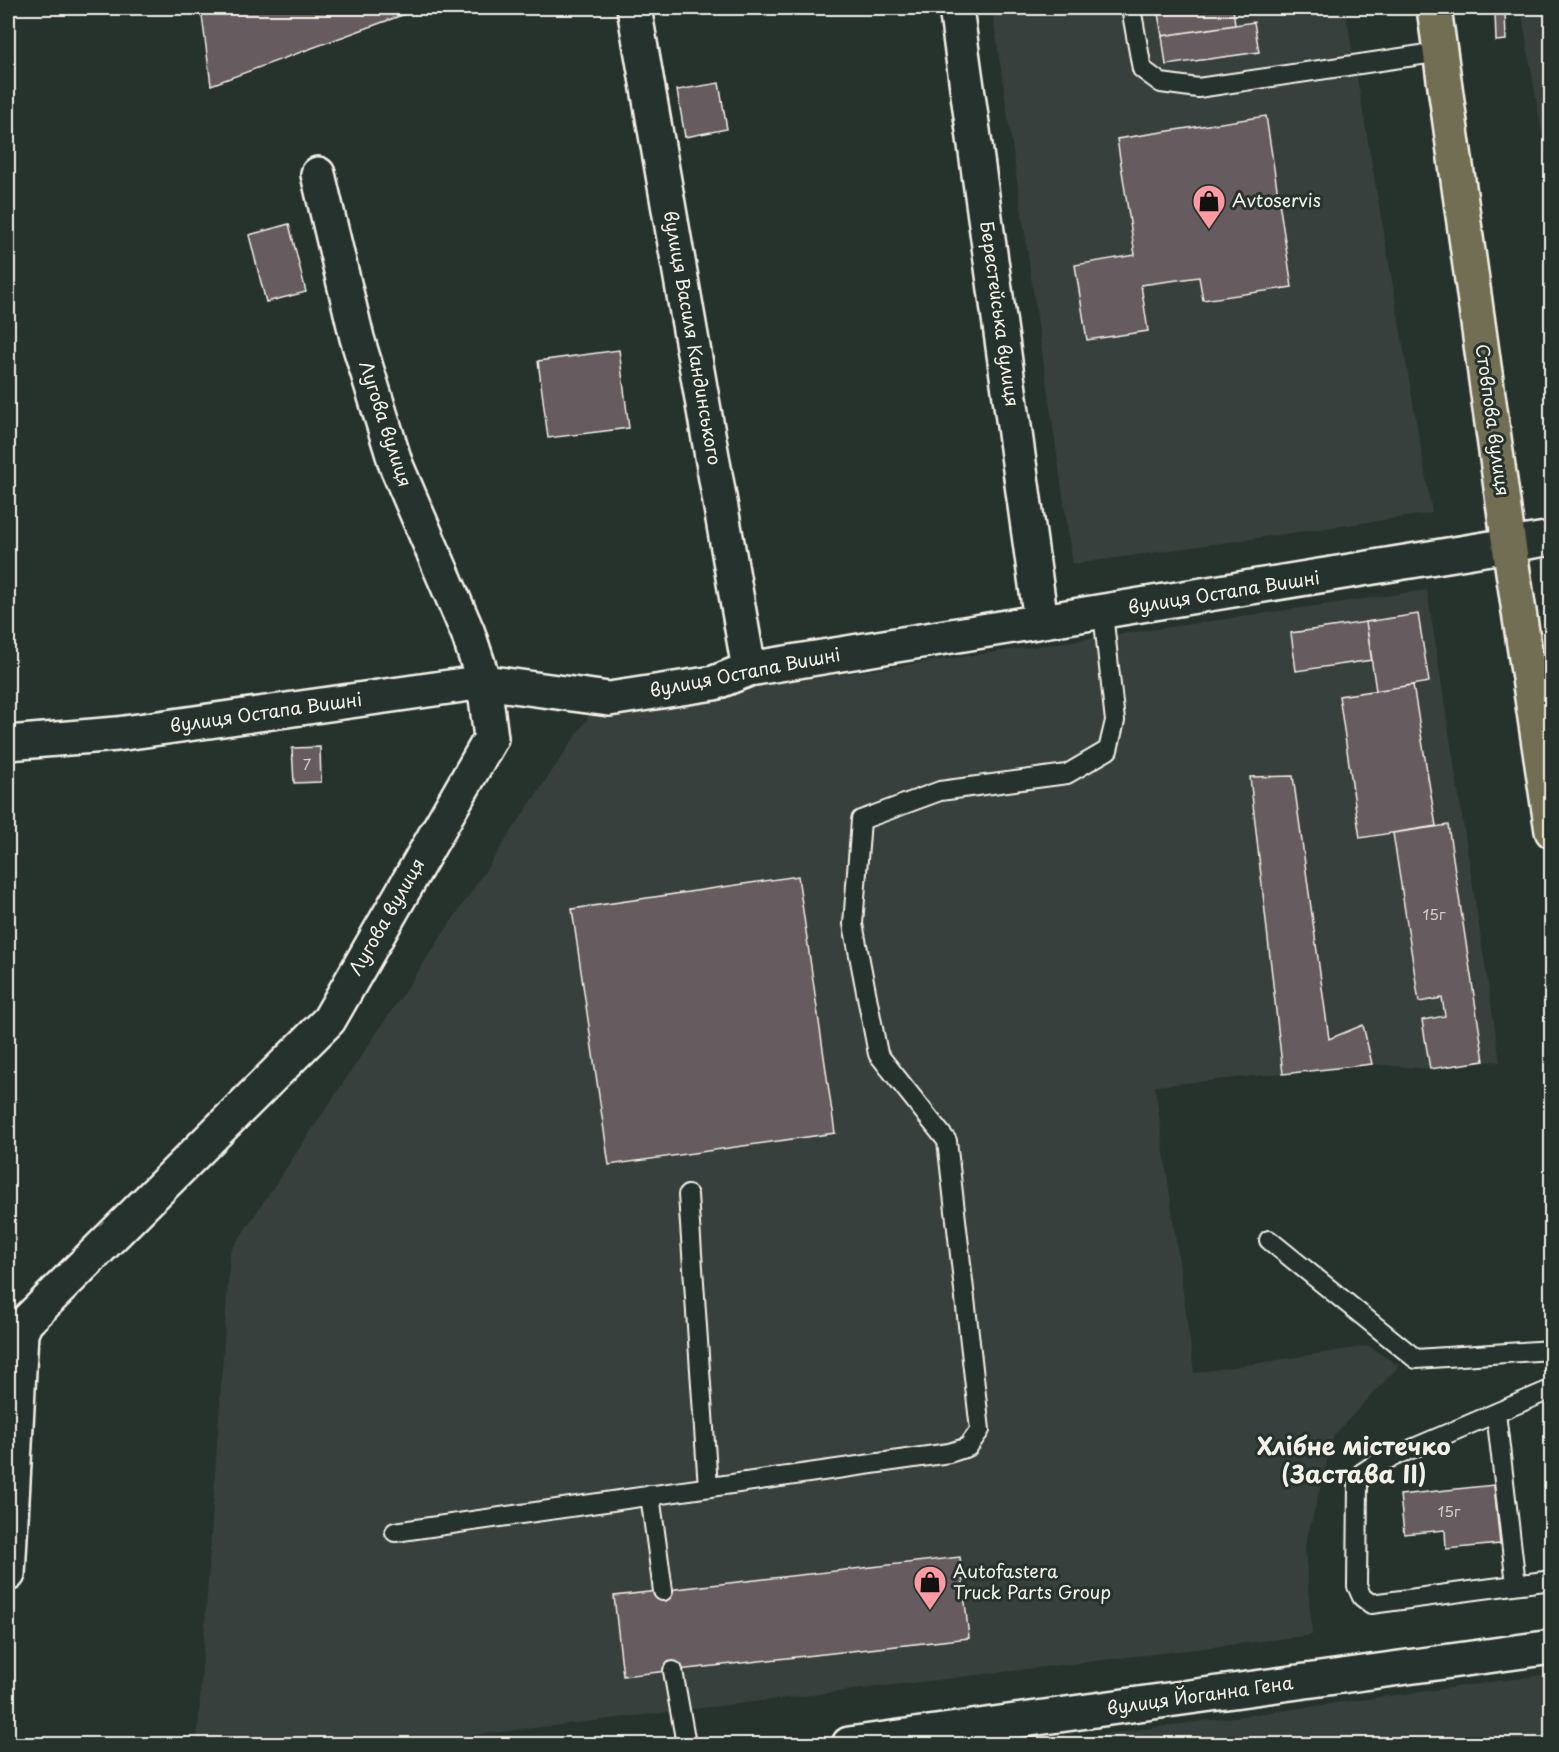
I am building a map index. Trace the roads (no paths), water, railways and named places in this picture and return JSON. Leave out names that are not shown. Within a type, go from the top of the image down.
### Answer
[{"type":"main road","name":"Стовпова вулиця","points":[[1434,8],[1551,831]]},
{"type":"street","name":"вулиця Василя Кандинського","points":[[634,8],[749,669]]},
{"type":"street","name":"Берестейська вулиця","points":[[956,8],[1041,621]]},
{"type":"street","name":"Лугова вулиця","points":[[8,1574],[21,1333],[26,1322],[328,1020],[491,738],[484,682],[468,633],[396,465],[357,338],[318,174]]},
{"type":"street","name":"вулиця Остапа Вишні","points":[[8,743],[117,734],[484,682],[609,699],[714,683],[749,669],[1551,538]]},
{"type":"street","name":"вулиця Йоганна Гена","points":[[849,1744],[1551,1647]]},
{"type":"lane","points":[[1131,8],[1142,69],[1161,83],[1198,88],[1441,52]]},
{"type":"lane","points":[[395,1532],[949,1453],[968,1447],[980,1430],[947,1141],[878,1054],[853,924],[861,820],[940,791],[1067,774],[1108,750],[1115,721],[1103,613]]},
{"type":"lane","points":[[688,1195],[708,1487]]},
{"type":"lane","points":[[1269,1240],[1416,1359],[1551,1350]]},
{"type":"lane","points":[[1551,1389],[1362,1473],[1358,1484],[1356,1586],[1362,1597],[1371,1604],[1551,1580]]},
{"type":"lane","points":[[1496,1413],[1516,1584]]},
{"type":"lane","points":[[650,1495],[663,1591]]},
{"type":"lane","points":[[674,1671],[686,1744]]},
{"type":"place","name":"Avtoservis","points":[[1209,230]]},
{"type":"place","name":"Autofastera Truck Parts Group","points":[[930,1611]]},
{"type":"district","name":"Хлібне містечко (Застава ІІ)","points":[[1354,1461]]}]
